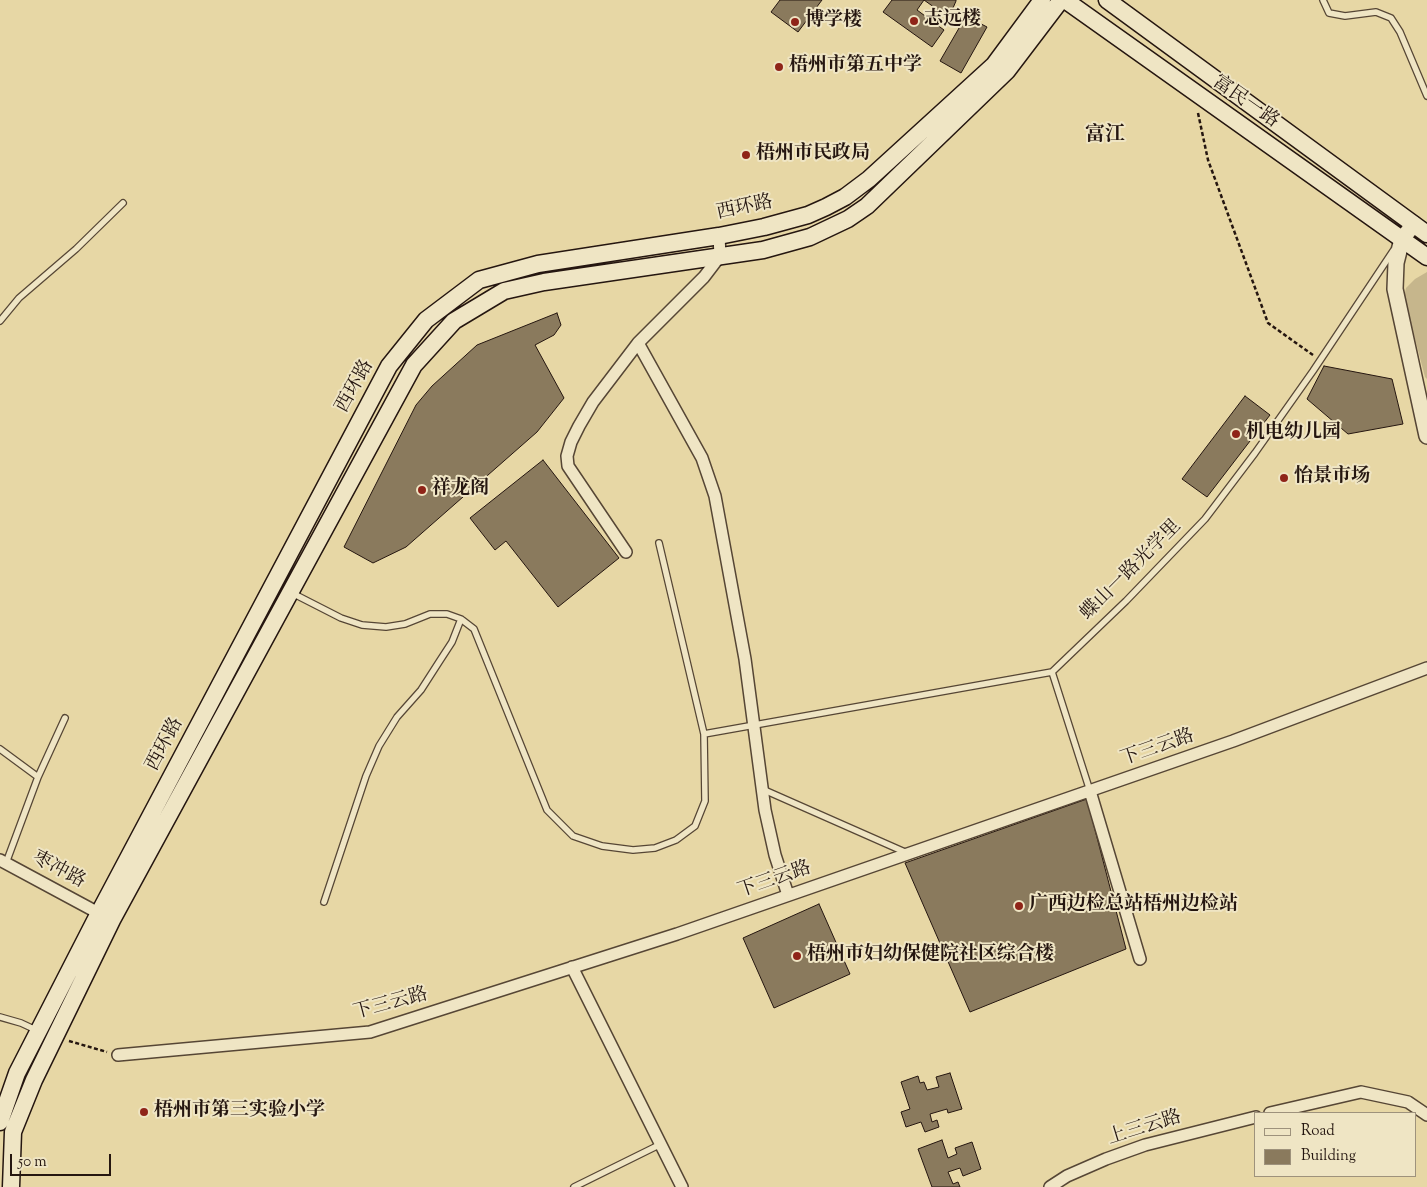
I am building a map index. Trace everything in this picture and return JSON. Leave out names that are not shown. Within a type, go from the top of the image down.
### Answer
[{"type":"main road","name":"西环路","points":[[106,916],[390,366],[426,320],[479,280],[538,264],[719,236],[764,227],[808,215],[826,207],[845,197],[870,179],[994,65],[1042,0]]},
{"type":"main road","name":"西环路","points":[[0,1122],[17,1073],[38,1031],[106,916],[290,592],[414,365],[454,321],[504,291],[544,282],[763,250],[810,237],[848,219],[867,206],[1007,71],[1061,0]]},
{"type":"main road","name":"富民一路","points":[[1065,0],[1427,257]]},
{"type":"main road","points":[[1107,0],[1420,229]]},
{"type":"main road","points":[[11,1187],[13,1132],[106,916]]},
{"type":"street","points":[[1420,229],[1402,239],[1396,263],[1396,289],[1427,436]]},
{"type":"street","points":[[626,552],[568,466],[567,456],[579,426],[593,402],[638,343],[704,277],[720,256],[719,236]]},
{"type":"street","points":[[638,343],[702,458],[715,496],[745,659],[765,810],[775,855],[788,895]]},
{"type":"street","name":"下三云路","points":[[118,1055],[370,1032],[677,934],[1233,741],[1427,668]]},
{"type":"street","points":[[1090,791],[1140,960]]},
{"type":"street","name":"枣冲路","points":[[3,861],[106,916]]},
{"type":"street","points":[[572,968],[682,1187]]},
{"type":"street","points":[[1274,1112],[1361,1092],[1408,1102],[1427,1115]]},
{"type":"street","name":"上三云路","points":[[1050,1187],[1067,1176],[1106,1159],[1146,1145],[1254,1118]]},
{"type":"lane","points":[[1323,0],[1329,13],[1345,16],[1376,12],[1391,18],[1400,32],[1427,96]]},
{"type":"lane","points":[[0,321],[19,298],[76,249],[123,203]]},
{"type":"lane","name":"蝶山一路光学里","points":[[1052,672],[1126,601],[1205,520],[1321,360],[1402,239]]},
{"type":"lane","points":[[290,592],[341,618],[362,625],[386,627],[405,624],[430,614],[447,614],[461,619],[474,629],[547,810],[573,836],[602,846],[632,850],[655,848],[676,840],[695,826],[705,801],[704,734],[659,543]]},
{"type":"lane","points":[[324,902],[366,776],[378,746],[397,717],[421,690],[448,649],[461,619]]},
{"type":"lane","points":[[704,734],[1052,672],[1090,791]]},
{"type":"lane","points":[[3,861],[64,718]]},
{"type":"lane","points":[[0,749],[38,777]]},
{"type":"lane","points":[[762,789],[908,854]]},
{"type":"lane","points":[[0,1017],[21,1023],[38,1031]]},
{"type":"lane","points":[[574,1187],[661,1144]]},
{"type":"path","points":[[1193,91],[1208,160],[1268,323],[1321,360]]},
{"type":"path","points":[[54,1038],[118,1055]]},
{"type":"shaded area","points":[[1427,272],[1427,379],[1404,297],[1406,288],[1415,279]]},
{"type":"building","name":"博学楼","points":[[780,0],[822,0],[798,32],[771,12]]},
{"type":"building","name":"志远楼","points":[[892,0],[924,0],[917,10],[944,30],[932,47],[883,12]]},
{"type":"building","points":[[924,0],[956,1],[953,8],[944,11],[938,10]]},
{"type":"building","points":[[966,16],[987,27],[961,73],[940,61]]},
{"type":"building","name":"祥龙阁","points":[[557,313],[561,325],[554,335],[535,345],[564,398],[537,432],[406,547],[373,563],[344,547],[416,405],[432,386],[477,345]]},
{"type":"building","points":[[1324,366],[1392,379],[1403,424],[1348,434],[1307,399]]},
{"type":"building","points":[[1245,396],[1270,415],[1207,497],[1182,479]]},
{"type":"building","points":[[543,460],[619,558],[558,607],[506,541],[495,550],[470,518]]},
{"type":"building","name":"广西边检总站梧州边检站","points":[[1087,799],[1126,949],[970,1012],[905,863]]},
{"type":"building","name":"梧州市妇幼保健院社区综合楼","points":[[819,904],[850,974],[774,1008],[743,938]]},
{"type":"building","points":[[950,1073],[962,1109],[948,1113],[947,1109],[930,1114],[932,1122],[937,1120],[939,1127],[925,1132],[921,1122],[906,1127],[901,1112],[910,1109],[901,1082],[918,1076],[920,1083],[924,1082],[927,1090],[939,1087],[936,1077]]},
{"type":"building","points":[[942,1140],[948,1158],[957,1154],[955,1148],[972,1142],[981,1169],[963,1176],[960,1168],[948,1172],[953,1184],[958,1182],[960,1187],[932,1187],[918,1149]]},
{"type":"place","name":"志远楼","points":[[914,21]]},
{"type":"place","name":"博学楼","points":[[795,22]]},
{"type":"place","name":"梧州市第五中学","points":[[779,67]]},
{"type":"place","name":"梧州市民政局","points":[[746,155]]},
{"type":"place","name":"机电幼儿园","points":[[1236,434]]},
{"type":"place","name":"怡景市场","points":[[1284,478]]},
{"type":"place","name":"祥龙阁","points":[[422,490]]},
{"type":"place","name":"广西边检总站梧州边检站","points":[[1019,906]]},
{"type":"place","name":"梧州市妇幼保健院社区综合楼","points":[[797,956]]},
{"type":"place","name":"梧州市第三实验小学","points":[[144,1112]]},
{"type":"district","name":"富江","points":[[1105,137]]}]
